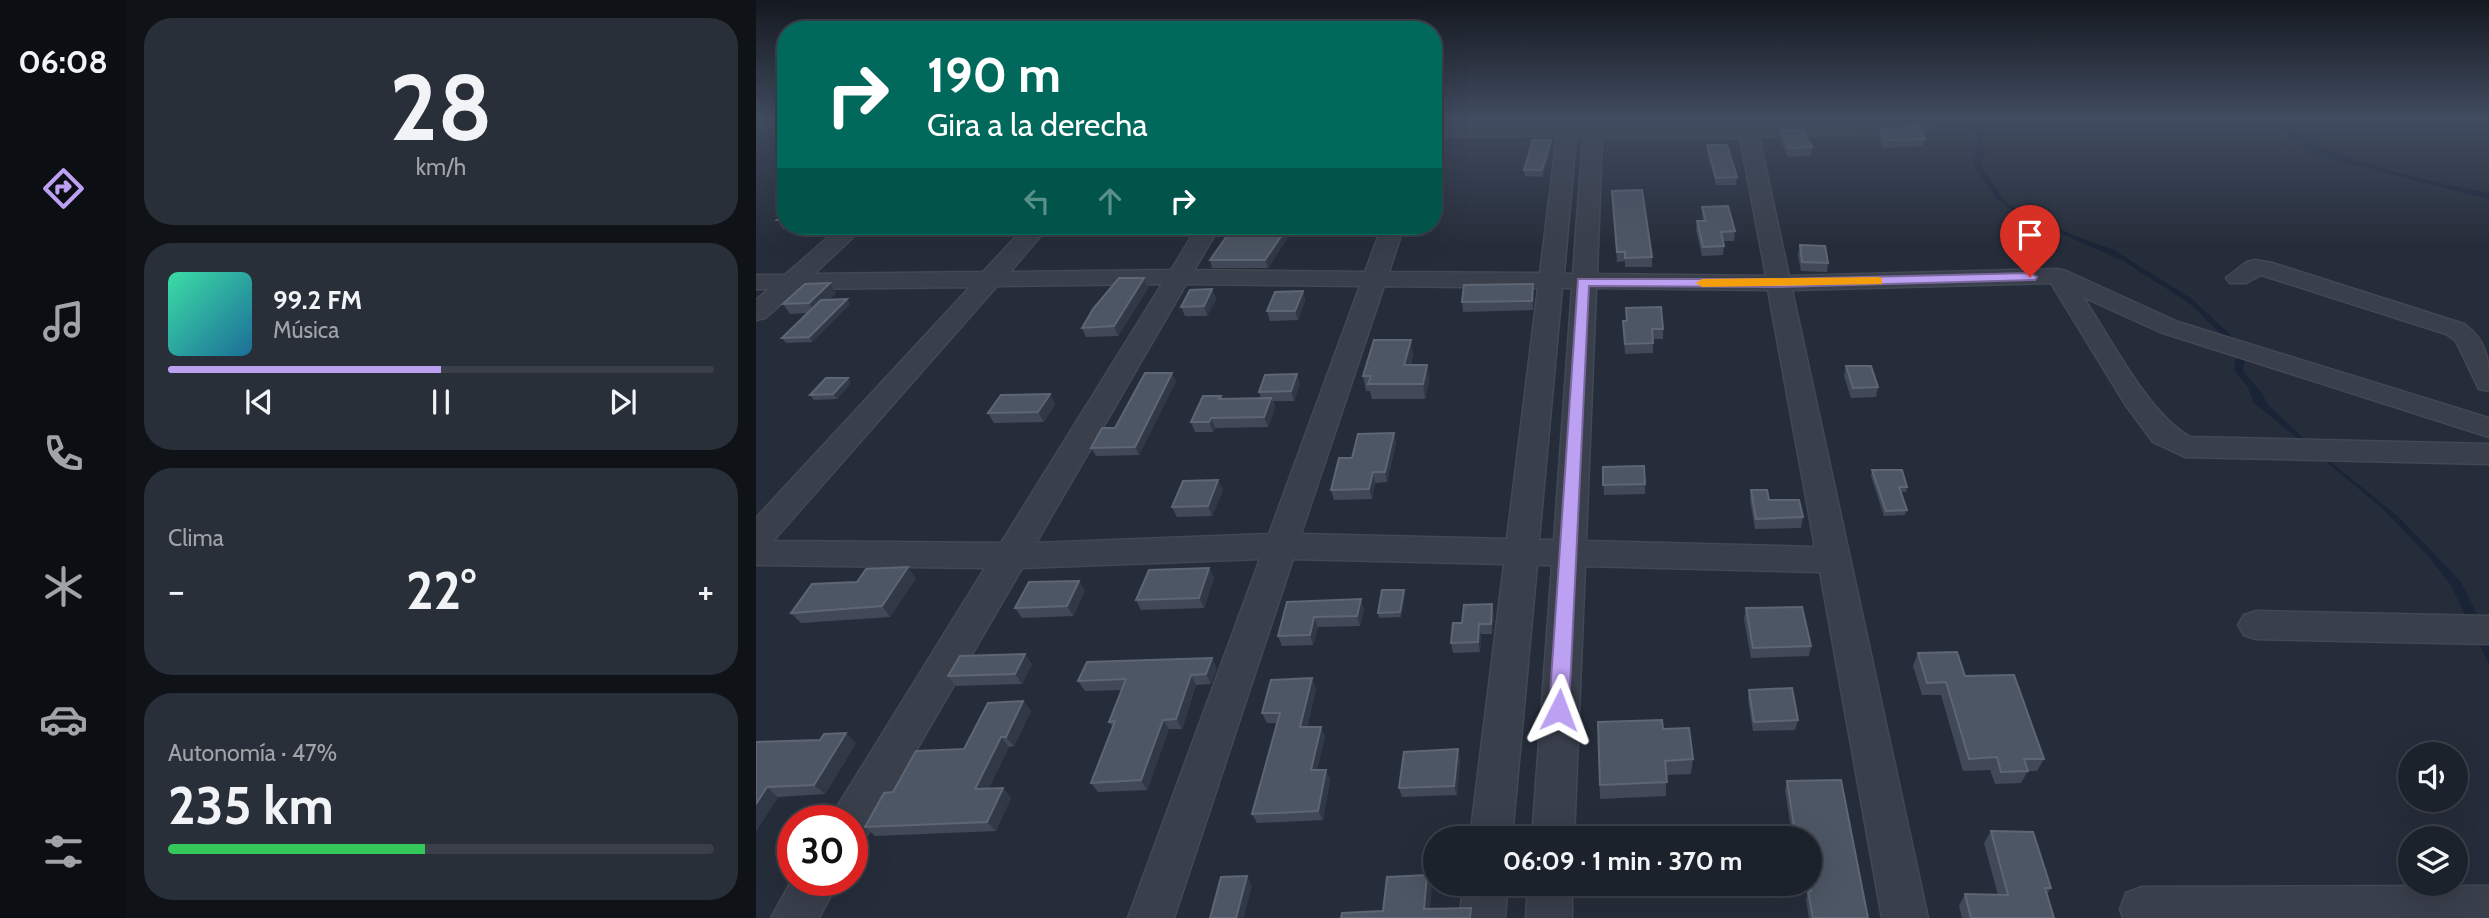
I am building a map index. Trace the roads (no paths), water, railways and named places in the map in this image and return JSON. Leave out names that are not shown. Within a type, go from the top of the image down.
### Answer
[{"type":"street","points":[[1492,826],[1550,282],[1577,161]]},
{"type":"street","points":[[1554,826],[1583,282],[1584,161]]},
{"type":"street","points":[[1754,161],[1905,918]]},
{"type":"street","points":[[756,313],[844,235]]},
{"type":"street","points":[[756,539],[1030,235]]},
{"type":"street","points":[[862,805],[1204,235]]},
{"type":"street","points":[[1151,918],[1390,235]]},
{"type":"street","points":[[2238,278],[2255,267],[2264,268],[2455,330],[2467,337],[2489,383]]},
{"type":"street","points":[[756,282],[1179,276],[1779,283],[2058,276],[2169,327],[2489,428]]},
{"type":"street","points":[[2058,276],[2139,404],[2163,435],[2185,447],[2489,454]]},
{"type":"street","points":[[756,553],[1012,556],[1282,546],[1834,560]]},
{"type":"street","points":[[2256,625],[2489,630]]},
{"type":"street","points":[[794,918],[807,896]]},
{"type":"street","points":[[1482,918],[1485,896]]},
{"type":"street","points":[[1549,918],[1550,896]]},
{"type":"street","points":[[2142,909],[2489,908]]},
{"type":"water","points":[[1981,161],[1984,171],[2004,200],[2015,209],[2114,250],[2192,299],[2239,343],[2245,357],[2243,371],[2262,393],[2268,405],[2324,457],[2399,517],[2461,582],[2489,637],[2489,664],[2450,584],[2429,557],[2382,508],[2253,402],[2248,387],[2234,370],[2236,357],[2230,343],[2189,303],[2123,261],[2017,214],[1996,198],[1973,163]]},
{"type":"water","points":[[2339,161],[2358,161],[2429,181],[2489,193],[2489,199]]}]
